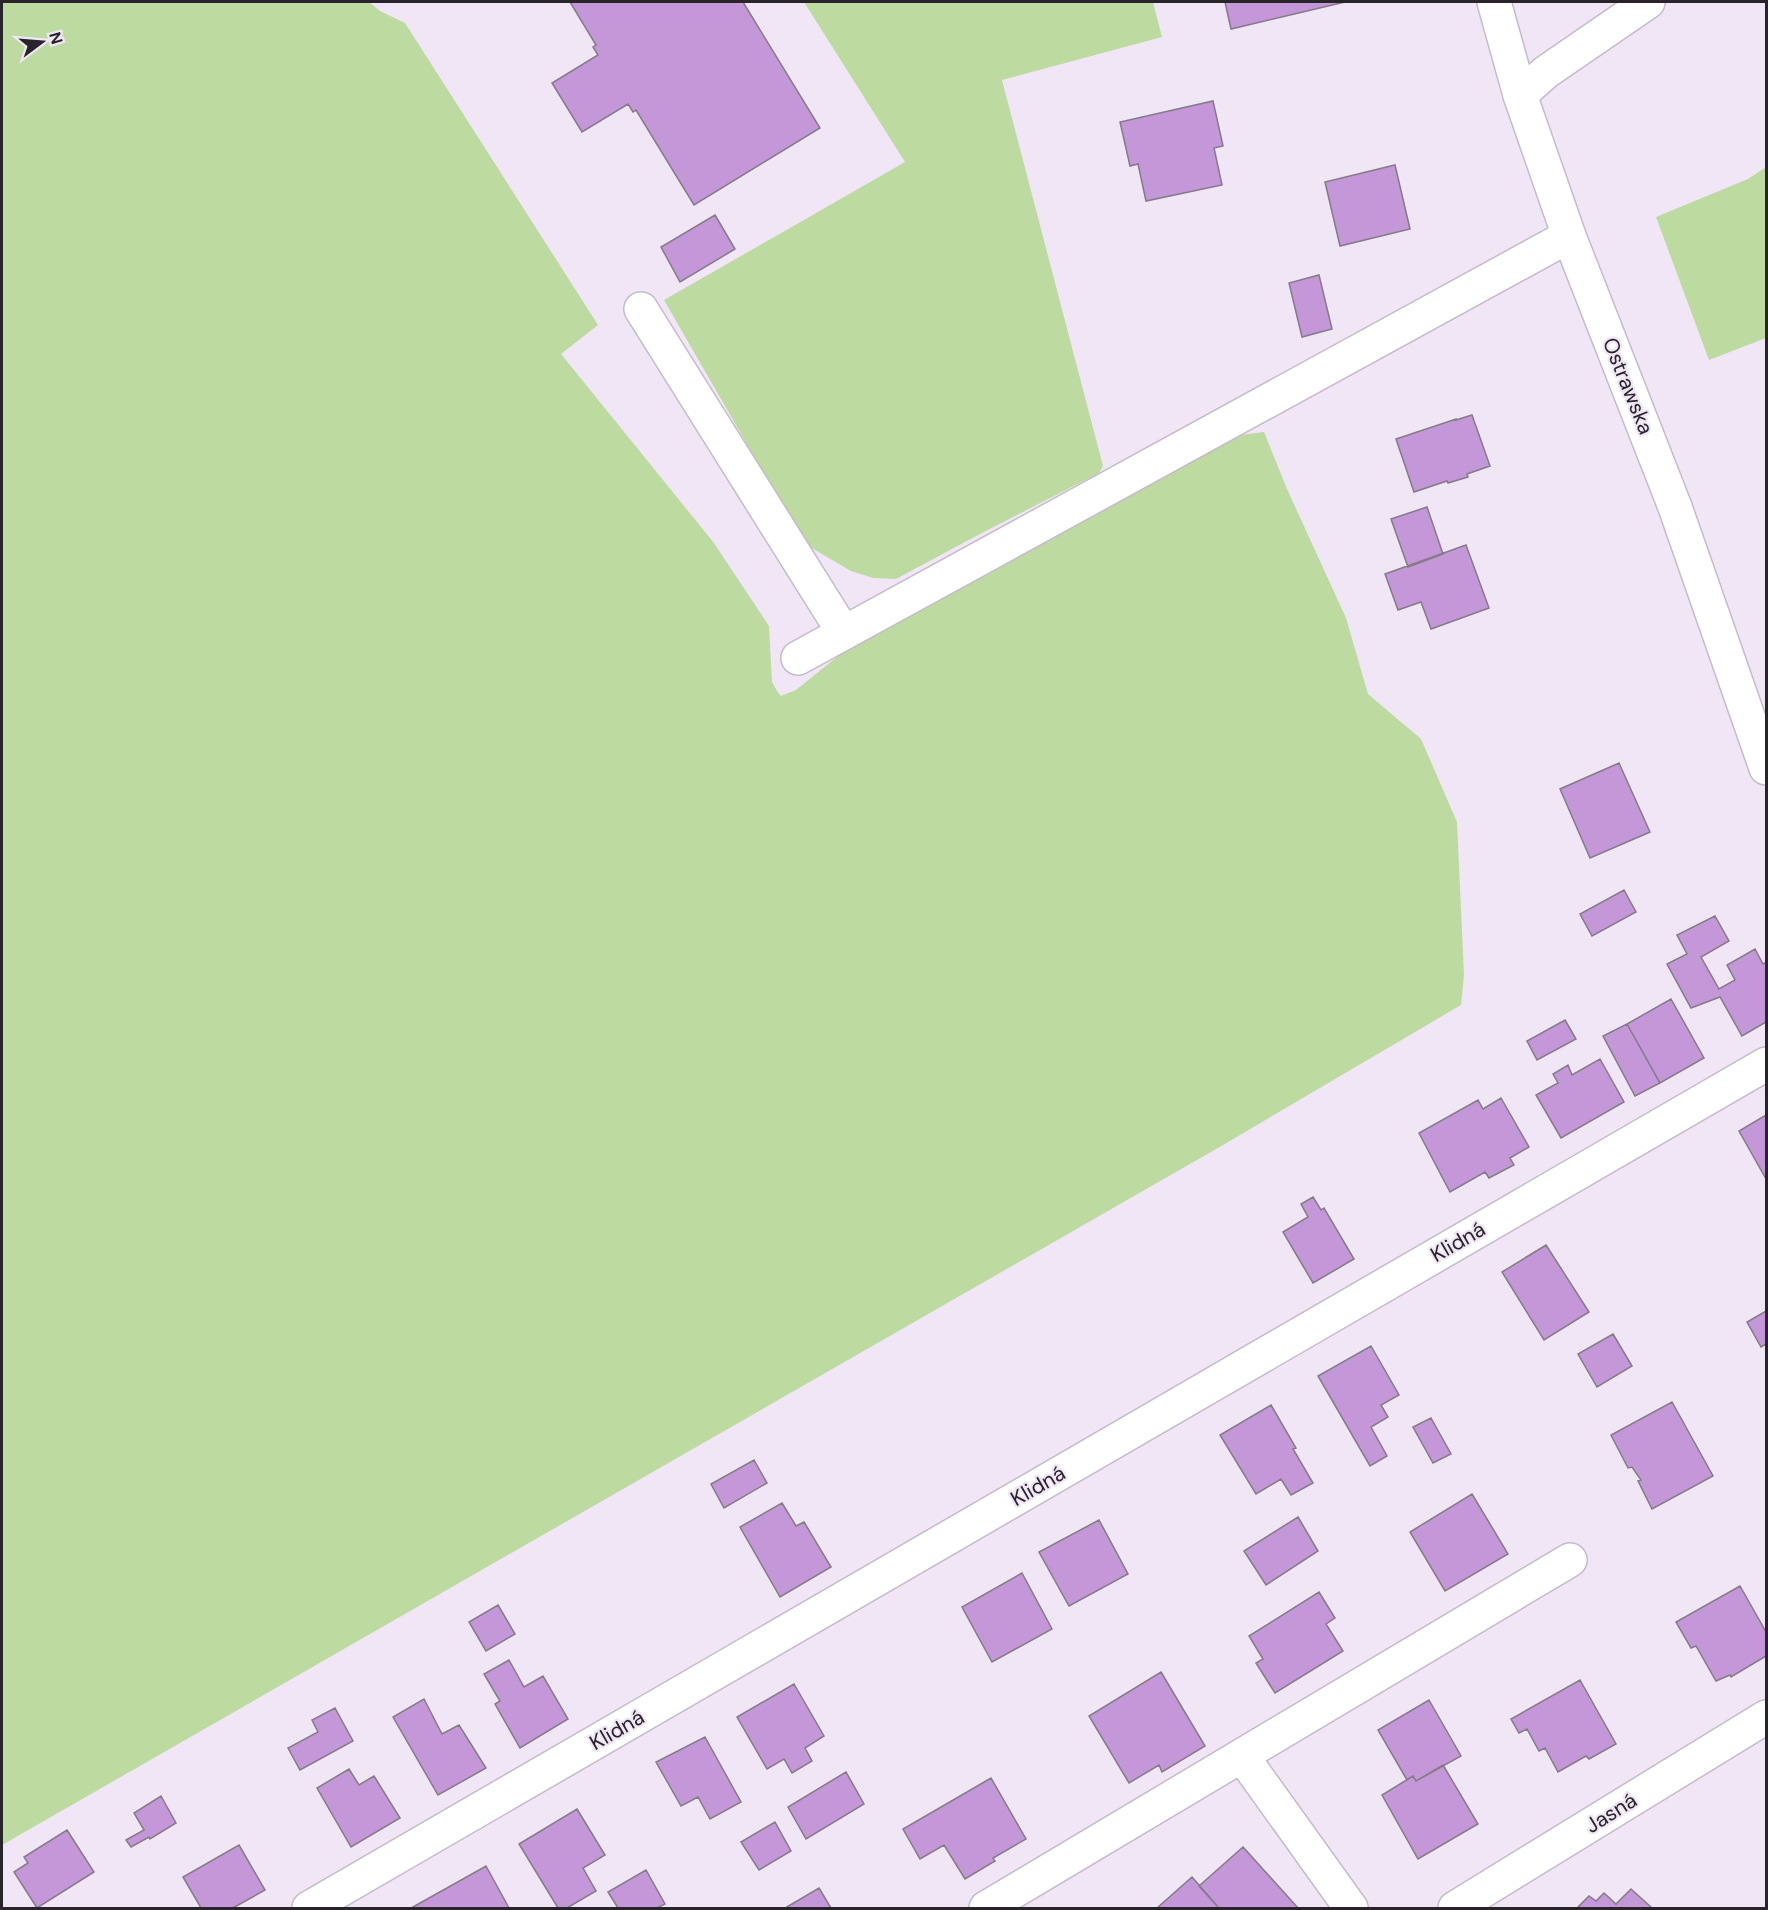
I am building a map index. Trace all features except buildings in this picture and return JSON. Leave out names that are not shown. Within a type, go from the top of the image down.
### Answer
[{"type":"street","name":"Ostrawska","points":[[1494,2],[1520,95],[1569,236],[1676,507],[1767,768]]},
{"type":"street","points":[[1520,95],[1546,72],[1648,2]]},
{"type":"street","points":[[798,658],[1569,236]]},
{"type":"street","points":[[641,309],[844,633]]},
{"type":"street","name":"Klidná","points":[[309,1908],[1767,1064]]},
{"type":"street","points":[[986,1908],[1570,1560]]},
{"type":"street","name":"Jasná","points":[[1455,1908],[1767,1717]]},
{"type":"street","points":[[1242,1756],[1351,1908]]},
{"type":"green space","points":[[2,2],[369,2],[380,11],[405,23],[598,325],[561,354],[714,543],[769,626],[772,682],[781,696],[796,690],[853,644],[1225,437],[1264,432],[1287,489],[1346,618],[1368,694],[1421,739],[1457,822],[1464,975],[1461,1005],[1223,1145],[2,1845]]},
{"type":"green space","points":[[804,2],[1153,2],[1162,37],[1002,80],[1103,466],[1099,473],[896,579],[873,578],[851,571],[810,547],[752,453],[664,300],[905,162]]},
{"type":"green space","points":[[1766,167],[1766,338],[1709,360],[1656,217],[1748,179]]}]
